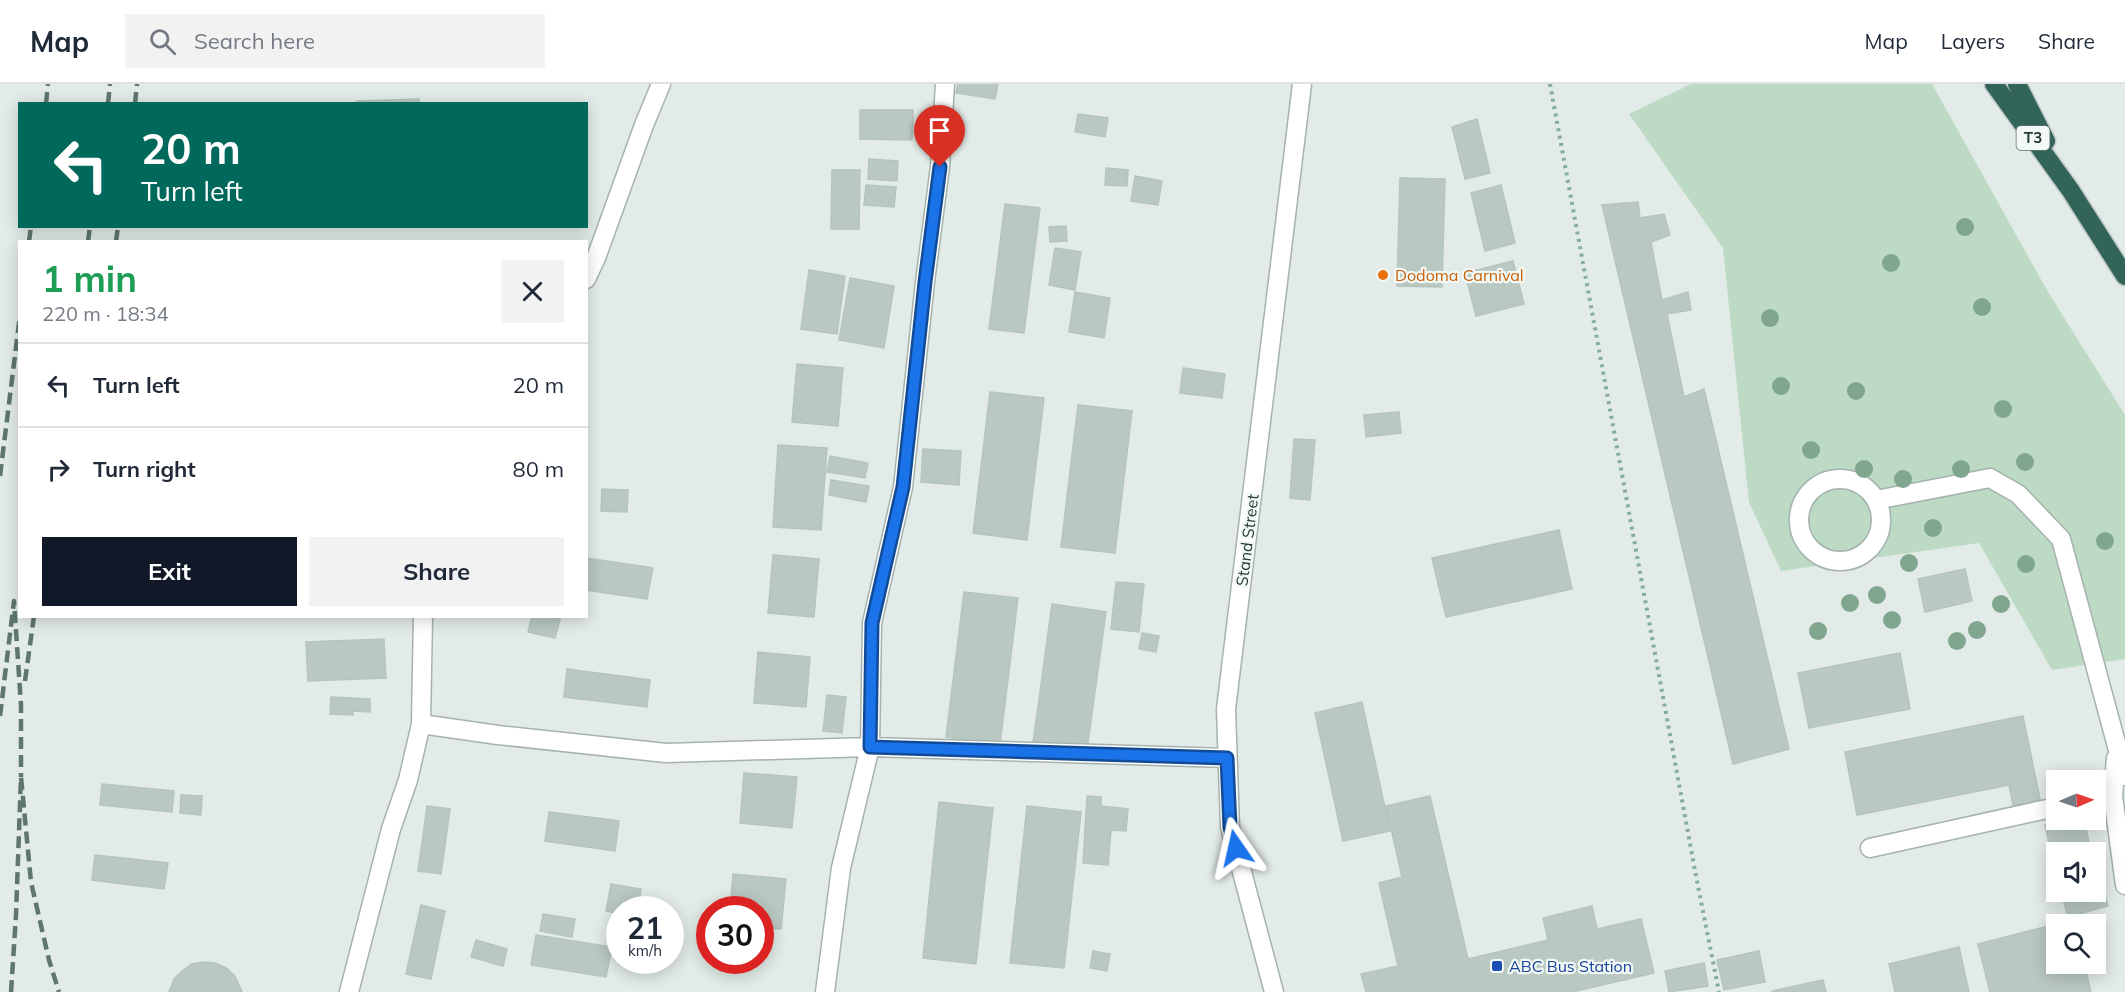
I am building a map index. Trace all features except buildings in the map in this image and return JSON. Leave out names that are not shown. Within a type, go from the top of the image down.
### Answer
[{"type":"highway","name":"T3","points":[[1994,84],[2072,191],[2125,276]]},
{"type":"highway","name":"T3","points":[[2017,84],[2072,191]]},
{"type":"street","points":[[588,274],[662,84]]},
{"type":"street","points":[[825,992],[841,868],[870,747],[872,623],[903,487],[940,167],[945,84]]},
{"type":"street","name":"Stand Street","points":[[1274,992],[1230,827],[1226,709],[1302,84]]},
{"type":"street","points":[[1876,500],[1990,478],[2018,494],[2061,539],[2118,720],[2117,744],[2106,789]]},
{"type":"street","points":[[1836,479],[1852,480],[1866,488],[1876,500],[1881,516],[1879,533],[1872,546],[1859,557],[1843,562],[1828,560],[1813,552],[1803,540],[1798,524],[1800,508],[1808,493],[1820,484],[1836,479]]},
{"type":"street","points":[[349,992],[392,828],[408,780],[421,724],[423,618]]},
{"type":"street","points":[[421,724],[498,735],[666,753],[870,747],[1227,758]]},
{"type":"street","points":[[2117,744],[2125,776]]},
{"type":"street","points":[[2106,805],[2125,885]]},
{"type":"street","points":[[1870,848],[2046,809]]},
{"type":"path","points":[[1550,84],[1719,992]]},
{"type":"green space","points":[[1691,84],[1932,84],[2048,292],[2125,415],[2125,659],[2052,670],[1979,543],[1781,571],[1749,502],[1723,248],[1629,114]]},
{"type":"railway","points":[[46,102],[48,84]]},
{"type":"railway","points":[[108,102],[110,84]]},
{"type":"railway","points":[[135,102],[137,84]]},
{"type":"railway","points":[[29,240],[31,228]]},
{"type":"railway","points":[[88,240],[90,228]]},
{"type":"railway","points":[[116,240],[118,228]]},
{"type":"railway","points":[[0,476],[18,331]]},
{"type":"railway","points":[[0,716],[14,601],[21,705],[21,777]]},
{"type":"railway","points":[[25,681],[34,618]]},
{"type":"railway","points":[[11,992],[21,777],[31,882],[59,992]]},
{"type":"place","name":"Dodoma Carnival","points":[[1383,275]]},
{"type":"place","name":"ABC Bus Station","points":[[1497,966]]},
{"type":"route","points":[[940,167],[903,487],[872,623],[870,747],[1227,758],[1230,827],[1236,848]]}]
